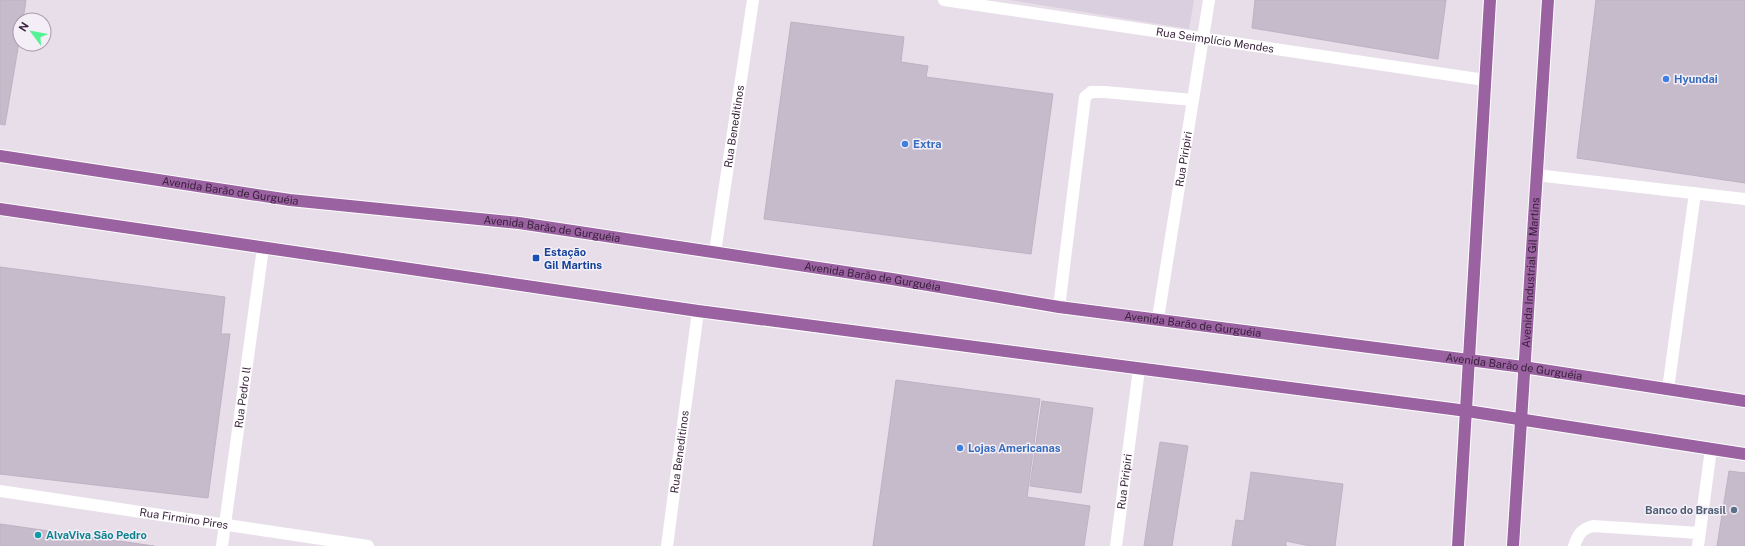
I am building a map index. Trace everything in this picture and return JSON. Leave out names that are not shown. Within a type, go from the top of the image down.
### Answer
[{"type":"main road","points":[[1458,546],[1490,0]]},
{"type":"main road","name":"Avenida Industrial Gil Martins","points":[[1513,546],[1522,421],[1523,367],[1548,0]]},
{"type":"main road","name":"Avenida Barão de Gurguéia","points":[[0,156],[290,200],[519,223],[715,252],[1059,307],[1158,318],[1523,367],[1745,401]]},
{"type":"main road","points":[[0,209],[698,311],[1467,411],[1522,421],[1745,454]]},
{"type":"street","name":"Rua Beneditinos","points":[[715,252],[753,0]]},
{"type":"street","name":"Rua Seimplício Mendes","points":[[944,0],[1485,80]]},
{"type":"street","name":"Rua Piripiri","points":[[1158,318],[1204,39],[1209,0]]},
{"type":"street","points":[[1059,307],[1085,97],[1091,92],[1105,92],[1193,100]]},
{"type":"street","points":[[1536,175],[1745,199]]},
{"type":"street","points":[[1668,389],[1695,193]]},
{"type":"street","name":"Rua Pedro ll","points":[[222,546],[263,248]]},
{"type":"street","name":"Rua Beneditinos","points":[[667,546],[698,311]]},
{"type":"street","name":"Rua Piripiri","points":[[1116,546],[1139,369]]},
{"type":"street","points":[[1698,546],[1711,449]]},
{"type":"street","name":"Rua Firmino Pires","points":[[0,491],[225,526],[368,546]]},
{"type":"street","points":[[1574,546],[1578,534],[1584,528],[1593,526],[1699,533]]},
{"type":"shaded area","points":[[1010,0],[1194,0],[1189,29]]},
{"type":"building","points":[[0,0],[26,0],[24,12],[12,12],[12,52],[17,52],[5,125],[0,124]]},
{"type":"building","points":[[1255,0],[1446,0],[1438,59],[1252,28]]},
{"type":"building","name":"Hyundai","points":[[1596,0],[1745,0],[1745,183],[1577,158]]},
{"type":"building","points":[[791,22],[904,37],[901,62],[928,66],[926,77],[1053,94],[1031,254],[764,219]]},
{"type":"building","points":[[0,267],[225,297],[221,334],[230,334],[208,498],[0,474]]},
{"type":"building","name":"Lojas Americanas","points":[[896,380],[1040,399],[1027,497],[1090,506],[1084,546],[873,546]]},
{"type":"building","points":[[1042,401],[1093,408],[1081,493],[1030,486]]},
{"type":"building","points":[[1160,442],[1188,446],[1172,546],[1144,546]]},
{"type":"building","name":"Banco do Brasil","points":[[1729,471],[1745,473],[1745,546],[1717,546]]},
{"type":"building","points":[[1251,472],[1343,484],[1335,546],[1310,546],[1286,541],[1286,546],[1232,546],[1236,520],[1244,521]]},
{"type":"building","name":"AlvaViva São Pedro","points":[[0,524],[154,546],[0,546]]},
{"type":"place","name":"Hyundai","points":[[1666,79]]},
{"type":"place","name":"Extra","points":[[905,144]]},
{"type":"place","name":"Estação Gil Martins","points":[[536,258]]},
{"type":"place","name":"Lojas Americanas","points":[[960,448]]},
{"type":"place","name":"Banco do Brasil","points":[[1734,510]]},
{"type":"place","name":"AlvaViva São Pedro","points":[[38,535]]}]
